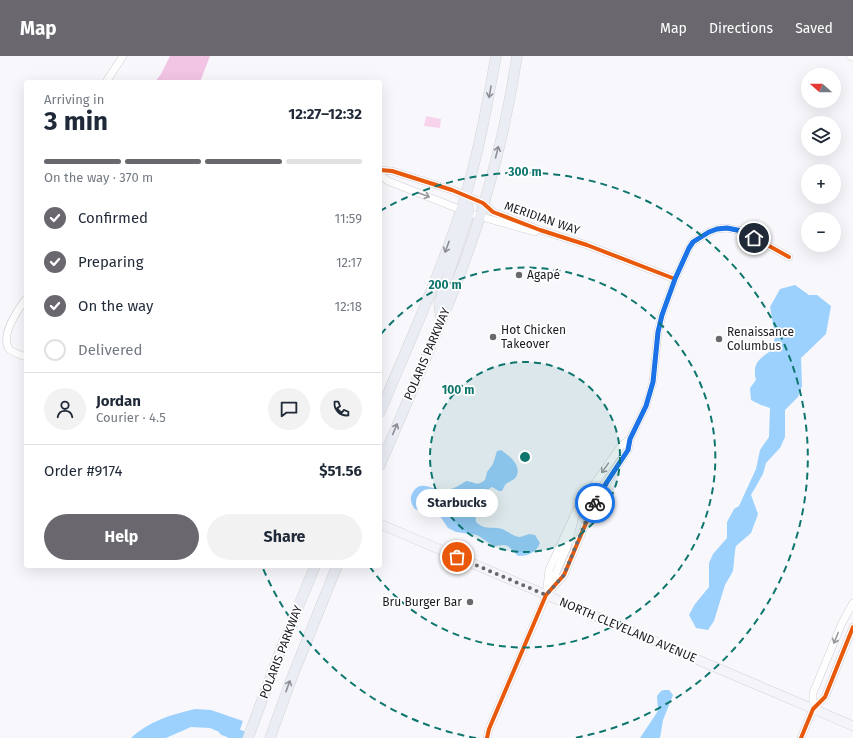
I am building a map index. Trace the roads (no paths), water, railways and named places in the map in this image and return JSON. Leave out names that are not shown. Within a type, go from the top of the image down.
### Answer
[{"type":"main road","points":[[441,321],[439,303],[465,212],[465,196],[488,103],[496,56]]},
{"type":"main road","name":"POLARIS PARKWAY","points":[[382,460],[453,292],[480,217],[500,142],[517,56]]},
{"type":"main road","name":"POLARIS PARKWAY","points":[[382,407],[465,212]]},
{"type":"main road","name":"NORTH CLEVELAND AVENUE","points":[[382,525],[853,726]]},
{"type":"main road","name":"POLARIS PARKWAY","points":[[248,738],[281,649],[314,568]]},
{"type":"main road","name":"POLARIS PARKWAY","points":[[270,738],[290,680],[336,568]]},
{"type":"street","points":[[107,80],[123,56]]},
{"type":"street","name":"MERIDIAN WAY","points":[[382,170],[392,171],[452,190],[483,203],[493,212],[587,245],[675,279]]},
{"type":"street","name":"MERIDIAN WAY","points":[[382,176],[388,181],[480,217],[536,232],[555,234]]},
{"type":"street","points":[[546,595],[564,575],[588,516],[607,482],[628,450],[630,439],[646,406],[653,382],[658,332],[662,315],[675,279],[693,242],[709,232],[727,228],[742,231],[789,257]]},
{"type":"street","points":[[24,302],[11,320],[4,337],[5,344],[10,350],[24,356]]},
{"type":"street","points":[[487,738],[489,729],[546,595],[549,570],[577,509],[621,446],[630,439]]},
{"type":"street","points":[[801,738],[813,709],[813,693],[842,624],[853,603]]},
{"type":"street","points":[[813,709],[825,697],[853,627]]},
{"type":"water","points":[[795,285],[809,295],[817,295],[831,306],[826,334],[801,358],[802,386],[798,397],[785,410],[785,437],[780,448],[766,463],[763,474],[751,495],[758,514],[751,533],[736,546],[733,571],[725,585],[714,621],[708,630],[696,628],[689,615],[695,604],[709,587],[709,563],[713,554],[727,538],[727,522],[734,509],[739,506],[756,469],[760,450],[769,437],[770,408],[751,400],[750,388],[756,380],[756,365],[763,356],[772,350],[775,337],[770,307],[780,289]]},
{"type":"water","points":[[501,450],[516,464],[518,471],[517,475],[515,479],[505,485],[502,491],[492,487],[484,492],[481,503],[475,512],[476,522],[486,527],[502,529],[517,537],[528,534],[535,535],[540,543],[534,552],[525,555],[518,556],[508,546],[494,546],[477,535],[456,532],[448,528],[438,513],[435,511],[420,511],[415,509],[411,501],[413,492],[420,486],[446,490],[454,488],[466,481],[478,484],[482,482],[485,480],[487,472],[493,464],[497,451]]},
{"type":"water","points":[[664,690],[669,690],[673,695],[663,720],[660,738],[640,738],[658,710],[657,696]]},
{"type":"water","points":[[195,709],[211,710],[243,721],[237,738],[228,738],[224,734],[210,728],[191,727],[166,738],[131,738],[145,727],[160,719]]},
{"type":"waterway","points":[[224,730],[247,738]]},
{"type":"place","name":"Agapé","points":[[519,275]]},
{"type":"place","name":"Hot Chicken Takeover","points":[[493,337]]},
{"type":"place","name":"Renaissance Columbus","points":[[719,339]]},
{"type":"place","name":"Starbucks","points":[[457,557]]},
{"type":"place","name":"Bru Burger Bar","points":[[470,602]]}]
